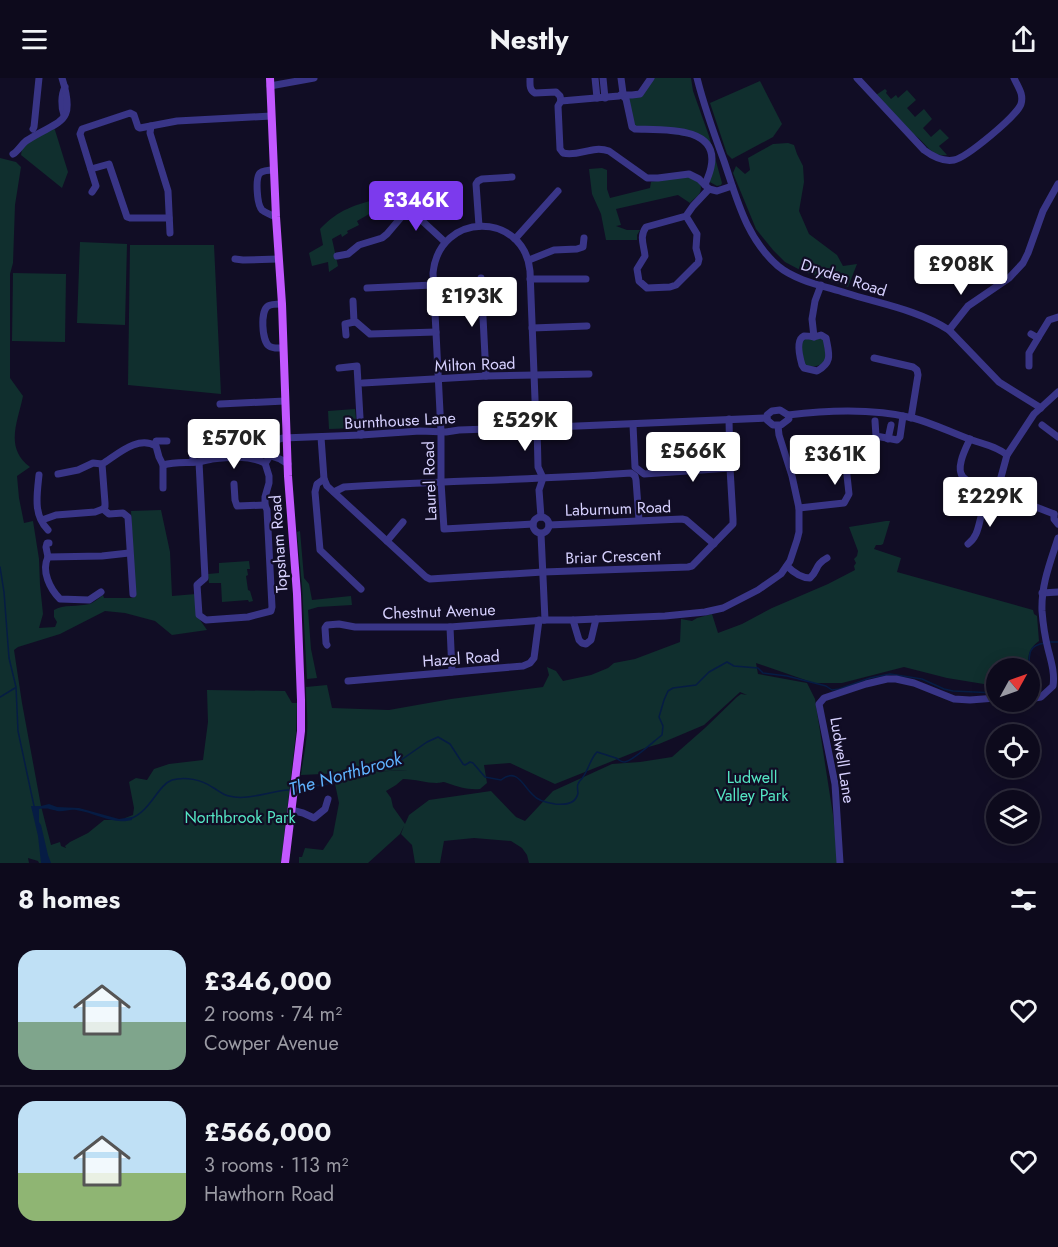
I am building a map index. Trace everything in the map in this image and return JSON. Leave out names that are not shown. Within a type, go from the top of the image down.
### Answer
[{"type":"main road","name":"Topsham Road","points":[[270,82],[301,700],[301,731],[285,863]]},
{"type":"street","points":[[36,125],[39,78]]},
{"type":"street","points":[[13,154],[27,141],[61,121],[64,116],[62,109],[65,87],[63,78]]},
{"type":"street","points":[[270,82],[314,78]]},
{"type":"street","points":[[530,78],[533,92],[556,92],[560,96],[561,101],[558,106],[560,149],[566,155],[597,148],[604,150],[647,178],[689,174],[717,191],[733,190]]},
{"type":"street","points":[[595,78],[601,98]]},
{"type":"street","points":[[601,98],[603,78]]},
{"type":"street","points":[[621,78],[622,95],[626,99],[632,127],[690,133],[701,139],[708,147],[711,156],[712,166],[707,187],[686,216],[650,225],[642,233],[645,256],[638,269],[639,280],[644,286],[650,288],[676,285],[698,263],[697,234],[686,216]]},
{"type":"street","points":[[561,101],[640,94],[651,78]]},
{"type":"street","name":"Dryden Road","points":[[697,78],[742,215],[754,238],[769,257],[785,270],[818,284],[873,302],[907,310],[949,330],[999,382],[1041,408]]},
{"type":"street","points":[[857,78],[924,150],[937,158],[954,160],[969,153],[1016,113],[1022,97],[1014,78]]},
{"type":"street","points":[[92,192],[96,186],[80,134],[82,129],[130,113],[134,115],[140,128],[177,121],[271,116]]},
{"type":"street","points":[[151,126],[150,133],[168,191],[170,233]]},
{"type":"street","points":[[91,169],[109,164],[127,217],[169,218]]},
{"type":"street","points":[[274,170],[261,172],[257,181],[259,206],[263,211],[276,217]]},
{"type":"street","points":[[503,177],[504,186]]},
{"type":"street","points":[[479,226],[476,184],[478,181],[512,177]]},
{"type":"street","points":[[949,330],[968,306],[1009,278],[1023,263],[1043,211],[1058,184]]},
{"type":"street","points":[[515,239],[558,191]]},
{"type":"street","points":[[337,256],[348,254],[359,245],[382,238],[406,206],[445,242],[462,230],[479,226],[495,228],[507,233],[522,247],[529,261],[538,467],[543,478],[539,490],[541,517]]},
{"type":"street","points":[[529,261],[554,250],[583,248],[584,238]]},
{"type":"street","name":"Laurel Road","points":[[445,242],[435,260],[433,273],[444,529],[533,524]]},
{"type":"street","points":[[348,254],[351,264]]},
{"type":"street","points":[[235,259],[278,258]]},
{"type":"street","points":[[481,278],[486,376]]},
{"type":"street","points":[[530,279],[586,279]]},
{"type":"street","points":[[814,336],[812,319],[818,284]]},
{"type":"street","points":[[367,288],[433,285]]},
{"type":"street","points":[[353,301],[354,322]]},
{"type":"street","points":[[282,304],[273,304],[265,309],[263,331],[264,340],[269,346],[284,348]]},
{"type":"street","points":[[1029,366],[1029,352],[1034,336],[1049,320],[1058,317]]},
{"type":"street","points":[[346,335],[345,324],[354,322],[370,334],[436,332]]},
{"type":"street","points":[[532,328],[587,326]]},
{"type":"street","points":[[821,335],[826,338],[828,360],[817,370],[804,368],[799,344],[801,338],[814,336],[821,335]]},
{"type":"street","points":[[874,358],[913,367],[917,370],[911,418]]},
{"type":"street","points":[[339,368],[357,364],[361,435]]},
{"type":"street","name":"Milton Road","points":[[363,383],[486,376],[589,374]]},
{"type":"street","points":[[968,544],[975,537],[987,502],[996,492],[1007,455],[1030,421],[1058,392]]},
{"type":"street","points":[[220,404],[285,401]]},
{"type":"street","name":"Burnthouse Lane","points":[[287,438],[518,428],[537,425],[554,427],[767,418],[769,412],[777,410],[785,411],[788,415],[863,411],[911,418],[999,448],[1007,455]]},
{"type":"street","points":[[767,418],[771,424],[778,426],[787,422],[788,415]]},
{"type":"street","points":[[875,421],[876,436],[895,440],[900,438],[903,416]]},
{"type":"street","name":"Briar Crescent","points":[[324,479],[327,486],[430,579],[688,567],[714,544],[734,519],[729,419]]},
{"type":"street","points":[[633,424],[635,466],[644,474],[730,468]]},
{"type":"street","points":[[888,439],[891,425]]},
{"type":"street","points":[[1042,425],[1058,437]]},
{"type":"street","name":"Chestnut Avenue","points":[[327,645],[325,628],[328,624],[355,627],[450,627],[542,620],[665,616],[723,608],[750,595],[781,574],[787,566],[798,537],[799,508],[778,426]]},
{"type":"street","points":[[321,437],[324,479],[317,484],[315,492],[320,550],[361,589]]},
{"type":"street","points":[[265,463],[271,456],[278,439],[287,438]]},
{"type":"street","points":[[970,439],[961,462],[960,472],[965,479],[986,488]]},
{"type":"street","points":[[58,474],[105,462],[136,443],[167,441]]},
{"type":"street","points":[[156,443],[163,465],[163,488]]},
{"type":"street","points":[[198,446],[193,452],[197,464],[207,550],[205,578],[197,585],[199,615],[206,620],[248,617],[271,611],[265,505],[269,476],[265,463]]},
{"type":"street","points":[[271,456],[288,465]]},
{"type":"street","points":[[163,465],[197,464],[212,459],[242,458],[252,458],[265,463]]},
{"type":"street","points":[[103,509],[105,462]]},
{"type":"street","points":[[799,508],[843,503],[849,494],[846,466],[855,464]]},
{"type":"street","points":[[334,492],[344,487],[631,473],[636,480],[639,520]]},
{"type":"street","points":[[39,475],[36,505],[48,531]]},
{"type":"street","points":[[234,484],[237,506],[265,505]]},
{"type":"street","points":[[996,492],[1056,512],[1054,519],[1058,524]]},
{"type":"street","points":[[42,520],[56,515],[95,512],[103,509]]},
{"type":"street","points":[[103,509],[109,514],[123,513],[128,517],[133,594]]},
{"type":"street","points":[[541,517],[549,525],[546,532],[541,534],[536,532],[533,524],[541,517]]},
{"type":"street","name":"Laburnum Road","points":[[549,525],[682,519],[714,544]]},
{"type":"street","points":[[387,541],[403,522]]},
{"type":"street","name":"Hazel Road","points":[[348,681],[526,665],[534,658],[542,620],[541,534]]},
{"type":"street","points":[[1040,698],[1053,686],[1053,670],[1042,613],[1042,593],[1058,538]]},
{"type":"street","points":[[49,543],[46,547],[48,557],[45,563],[50,585],[59,602],[89,600],[101,592]]},
{"type":"street","points":[[48,557],[129,553]]},
{"type":"street","points":[[787,566],[805,578],[810,578],[820,561],[827,557]]},
{"type":"street","points":[[1042,593],[1058,592]]},
{"type":"street","points":[[573,620],[579,640],[586,644],[591,640],[596,619]]},
{"type":"street","points":[[450,627],[452,672]]},
{"type":"street","name":"Ludwell Lane","points":[[840,863],[835,784],[819,704],[821,700],[886,679],[914,683],[954,699],[986,699]]},
{"type":"street","points":[[291,810],[314,818],[325,809],[328,799]]},
{"type":"green space","points":[[652,78],[691,78],[721,185],[717,186],[708,181],[712,155],[702,139],[633,127],[627,97],[639,95]]},
{"type":"green space","points":[[760,81],[782,124],[773,137],[732,159],[727,154],[710,103]]},
{"type":"green space","points":[[885,89],[891,99],[896,95],[898,98],[907,90],[916,100],[907,108],[915,117],[924,109],[932,119],[923,128],[931,137],[940,129],[949,138],[939,146],[947,155],[937,154],[929,148],[876,95]]},
{"type":"green space","points":[[54,127],[68,172],[62,188],[21,155],[25,145]]},
{"type":"green space","points":[[773,144],[794,145],[803,166],[804,182],[799,211],[809,234],[837,255],[843,266],[857,264],[848,287],[802,271],[785,262],[756,229],[733,173],[736,166],[745,174],[750,170],[748,158]]},
{"type":"green space","name":"Northbrook Park","points":[[0,158],[16,162],[21,167],[15,205],[13,263],[10,274],[10,378],[23,396],[16,424],[15,443],[22,460],[30,467],[17,476],[24,523],[33,521],[39,559],[43,614],[39,628],[55,627],[57,622],[54,610],[58,608],[90,604],[103,595],[104,598],[133,598],[135,596],[131,511],[161,510],[170,552],[172,596],[196,594],[198,617],[207,630],[172,635],[155,621],[125,613],[105,611],[60,634],[14,650],[41,806],[51,845],[60,842],[61,846],[66,848],[65,846],[70,842],[88,833],[104,820],[125,820],[133,815],[134,808],[129,782],[136,778],[147,780],[154,769],[169,764],[203,760],[208,722],[207,690],[285,691],[292,703],[297,703],[296,733],[281,863],[39,863],[28,858],[29,863],[0,863]]},
{"type":"green space","points":[[589,169],[607,170],[607,189],[610,198],[650,188],[651,182],[688,175],[700,182],[700,192],[690,203],[678,195],[616,209],[621,225],[616,226],[627,230],[640,230],[637,240],[606,240],[601,214],[592,194]]},
{"type":"green space","points":[[381,198],[371,213],[357,221],[359,225],[347,231],[348,233],[342,237],[341,234],[332,239],[338,266],[329,272],[328,262],[312,266],[309,253],[323,245],[320,229],[348,209]]},
{"type":"green space","points":[[80,242],[127,244],[125,325],[77,323]]},
{"type":"green space","points":[[130,245],[214,245],[221,394],[128,385]]},
{"type":"green space","points":[[13,273],[66,274],[65,342],[12,341]]},
{"type":"green space","points":[[806,338],[824,339],[826,361],[812,367],[804,364],[801,344]]},
{"type":"green space","points":[[355,409],[357,428],[329,429],[328,411]]},
{"type":"green space","name":"Ludwell Valley Park","points":[[890,521],[883,544],[876,545],[874,549],[901,558],[897,572],[1033,610],[1037,616],[1039,641],[1029,653],[1028,658],[986,658],[986,684],[947,678],[904,667],[842,683],[814,683],[756,663],[758,674],[807,683],[815,699],[838,863],[529,863],[522,848],[511,841],[474,838],[444,841],[440,863],[415,863],[412,845],[401,834],[404,826],[400,834],[368,863],[299,863],[299,857],[302,857],[305,848],[323,850],[333,835],[339,803],[333,774],[408,770],[301,775],[307,728],[306,687],[327,685],[332,708],[389,710],[543,687],[549,675],[547,667],[556,671],[563,681],[591,675],[614,663],[635,659],[680,642],[681,619],[692,621],[712,614],[718,633],[742,624],[855,570],[854,559],[858,551],[849,527]],"holes":[[[740,692],[747,695],[741,694],[672,757],[612,764],[553,791],[525,821],[516,817],[491,791],[429,800],[409,815],[405,824],[393,807],[386,791],[403,779],[433,783],[444,782],[464,788],[480,789],[487,783],[484,765],[510,763],[555,784],[704,725]]]},
{"type":"green space","points":[[300,531],[304,578],[309,584],[312,600],[351,596],[352,605],[318,607],[308,610],[311,649],[317,678],[307,679],[297,532]]},
{"type":"green space","points":[[249,561],[250,569],[247,569],[248,575],[246,576],[248,590],[253,601],[222,602],[221,583],[209,583],[208,574],[219,573],[219,563]]},
{"type":"water","points":[[49,804],[57,807],[79,808],[119,819],[132,817],[132,820],[111,820],[76,810],[39,809],[39,822],[51,863],[41,863],[31,806]]},
{"type":"waterway","points":[[0,567],[9,658],[16,687],[18,731],[34,806]]},
{"type":"waterway","name":"The Northbrook","points":[[1050,642],[1058,642]]},
{"type":"waterway","name":"The Northbrook","points":[[1029,658],[1032,648],[1045,643]]},
{"type":"waterway","name":"The Northbrook","points":[[297,790],[324,785],[401,760],[438,737],[450,744],[463,764],[473,763],[485,777],[501,780],[511,776],[516,777],[540,800],[555,804],[569,803],[577,797],[578,783],[597,752],[624,762],[637,755],[662,735],[663,726],[659,717],[668,691],[673,688],[696,685],[709,672],[727,662],[734,666],[758,668],[763,673],[787,676],[826,686],[832,690],[890,674],[922,679],[953,691],[986,693]]},
{"type":"waterway","points":[[0,697],[15,688]]},
{"type":"waterway","name":"The Northbrook","points":[[132,818],[139,814],[167,783],[177,779],[198,781],[225,795],[236,797],[251,797],[289,790]]}]
